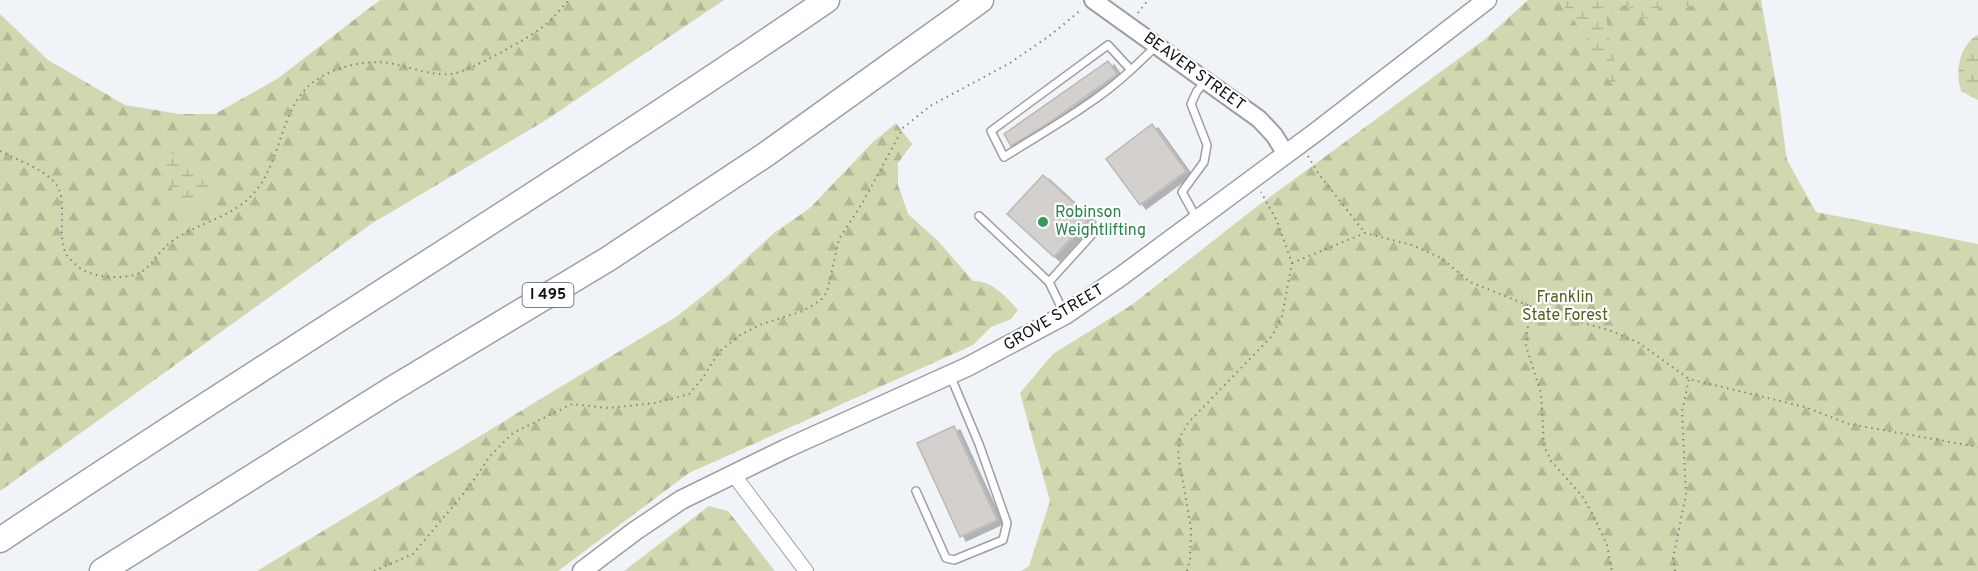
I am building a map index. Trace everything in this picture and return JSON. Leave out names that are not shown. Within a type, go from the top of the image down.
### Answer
[{"type":"highway","points":[[0,540],[602,150],[827,0]]},
{"type":"highway","name":"I 495","points":[[102,571],[372,401],[608,259],[765,155],[981,0]]},
{"type":"main road","name":"GROVE STREET","points":[[582,571],[667,509],[733,474],[996,353],[1065,315],[1120,278],[1293,149],[1487,0]]},
{"type":"street","name":"BEAVER STREET","points":[[1088,4],[1157,45],[1207,80],[1259,119],[1274,135],[1293,149]]},
{"type":"street","points":[[733,474],[806,571]]},
{"type":"lane","points":[[1131,70],[1108,45],[991,131],[1004,157],[1096,99],[1131,70],[1157,45]]},
{"type":"lane","points":[[1197,219],[1182,192],[1204,162],[1207,145],[1191,104],[1197,91],[1207,80]]},
{"type":"lane","points":[[979,216],[1049,282],[1065,315]]},
{"type":"lane","points":[[1049,282],[1096,230]]},
{"type":"lane","points":[[916,491],[946,558],[954,560],[1003,540],[1007,523],[979,444],[950,375]]},
{"type":"path","points":[[0,151],[55,183],[60,195],[62,236],[66,254],[80,268],[91,274],[112,278],[142,274],[171,242],[236,208],[253,195],[263,181],[299,96],[313,82],[333,71],[364,63],[391,63],[436,75],[454,74],[469,69],[543,27],[569,0]]},
{"type":"path","points":[[374,571],[413,554],[469,487],[490,456],[513,433],[572,404],[608,408],[654,403],[689,394],[702,379],[719,352],[740,335],[762,324],[803,311],[821,300],[827,292],[840,239],[903,128],[930,106],[1010,63],[1052,34],[1088,4]]},
{"type":"path","points":[[1293,149],[1318,173],[1365,233]]},
{"type":"path","points":[[1187,571],[1190,560],[1191,528],[1178,454],[1180,437],[1188,423],[1272,336],[1282,316],[1292,263],[1277,221],[1253,178]]},
{"type":"path","points":[[1292,263],[1365,233],[1412,245],[1441,258],[1470,282],[1530,306],[1609,330],[1639,343],[1689,379],[1805,406],[1849,424],[1978,447]]},
{"type":"path","points":[[1530,306],[1526,346],[1541,393],[1544,446],[1551,461],[1582,496],[1592,513],[1607,545],[1612,571]]},
{"type":"path","points":[[1675,571],[1673,558],[1686,495],[1682,412],[1689,379]]},
{"type":"green space","points":[[380,0],[724,0],[546,120],[371,224],[0,491],[0,14],[48,60],[125,105],[179,114],[215,114],[277,79]]},
{"type":"green space","name":"Franklin State Forest","points":[[1528,0],[1761,0],[1787,160],[1816,212],[1978,244],[1978,571],[1021,571],[1029,566],[1050,501],[1020,393],[1053,354],[1133,304],[1251,211],[1484,40]]},
{"type":"green space","points":[[1562,0],[1701,0],[1692,6],[1660,7],[1649,19],[1641,18],[1627,5],[1607,17],[1615,67],[1615,84],[1611,83],[1595,59],[1588,41]]},
{"type":"green space","points":[[1978,35],[1978,100],[1961,91],[1958,76],[1960,60],[1966,45]]},
{"type":"green space","points":[[896,123],[912,144],[898,163],[898,185],[908,214],[938,241],[973,281],[992,286],[1009,300],[1018,310],[1011,319],[991,327],[973,345],[689,473],[558,571],[257,571],[676,317],[724,279],[774,233],[810,208],[872,143]]},
{"type":"green space","points":[[165,152],[177,155],[193,168],[219,179],[213,191],[199,203],[181,210],[175,193],[163,176]]},
{"type":"green space","points":[[709,506],[728,511],[775,571],[624,571]]},
{"type":"building","points":[[1108,61],[1117,74],[1046,125],[1011,146],[1004,134]]},
{"type":"building","points":[[1152,124],[1186,171],[1140,205],[1106,159]]},
{"type":"building","points":[[1043,175],[1090,218],[1054,257],[1007,214]]},
{"type":"building","points":[[954,426],[997,520],[960,537],[917,443]]},
{"type":"place","name":"Robinson Weightlifting","points":[[1043,222]]}]
